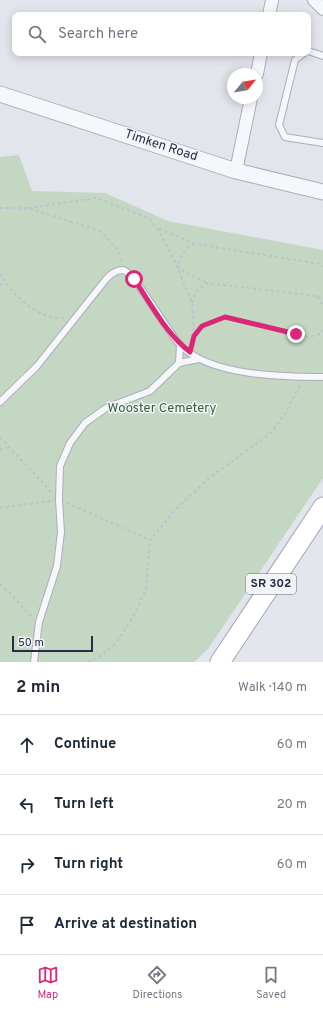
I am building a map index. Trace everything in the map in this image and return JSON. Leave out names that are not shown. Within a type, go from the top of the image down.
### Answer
[{"type":"main road","name":"SR 302","points":[[220,662],[323,507]]},
{"type":"street","points":[[270,12],[272,0]]},
{"type":"street","points":[[314,0],[323,9]]},
{"type":"street","points":[[257,68],[260,56]]},
{"type":"street","name":"Timken Road","points":[[0,94],[236,171],[323,192]]},
{"type":"street","points":[[236,171],[250,104]]},
{"type":"lane","points":[[311,52],[323,56]]},
{"type":"lane","points":[[300,56],[295,60],[280,125],[285,137],[323,144]]},
{"type":"lane","points":[[0,402],[37,366],[107,278],[115,272],[122,270],[128,271],[162,322],[180,345],[199,359],[237,371],[288,377],[323,377]]},
{"type":"lane","points":[[179,363],[180,345]]},
{"type":"lane","points":[[34,662],[39,622],[57,566],[61,532],[58,500],[60,466],[70,443],[85,423],[106,408],[150,391],[179,363],[199,359]]},
{"type":"path","points":[[0,208],[28,208],[97,198],[148,218],[158,229],[177,266],[192,303],[194,336],[190,352]]},
{"type":"path","points":[[28,208],[100,231],[119,251],[122,270]]},
{"type":"path","points":[[158,229],[196,244],[320,264],[323,266]]},
{"type":"path","points":[[177,266],[181,254],[187,247],[196,244]]},
{"type":"path","points":[[177,266],[185,272],[207,283],[323,297]]},
{"type":"path","points":[[0,274],[5,283],[29,307],[56,319],[76,316]]},
{"type":"path","points":[[0,285],[5,283]]},
{"type":"path","points":[[192,303],[197,291],[207,283]]},
{"type":"path","points":[[317,297],[323,305]]},
{"type":"path","points":[[194,336],[202,326],[225,317],[309,337],[320,334],[323,330]]},
{"type":"path","points":[[88,662],[99,657],[116,643],[133,617],[146,589],[150,540],[175,510],[209,478],[271,433],[286,412],[304,377]]},
{"type":"path","points":[[0,437],[58,500],[150,540]]},
{"type":"path","points":[[0,450],[9,447]]},
{"type":"path","points":[[0,504],[1,508],[58,500]]},
{"type":"path","points":[[0,584],[12,594],[26,611],[39,622]]},
{"type":"green space","name":"Wooster Cemetery","points":[[19,155],[32,191],[105,193],[168,221],[323,250],[323,478],[208,649],[194,662],[0,662],[0,157]]},
{"type":"route","points":[[134,279],[162,322],[180,345],[190,352],[194,336],[202,326],[211,321],[225,317],[296,334]]}]
